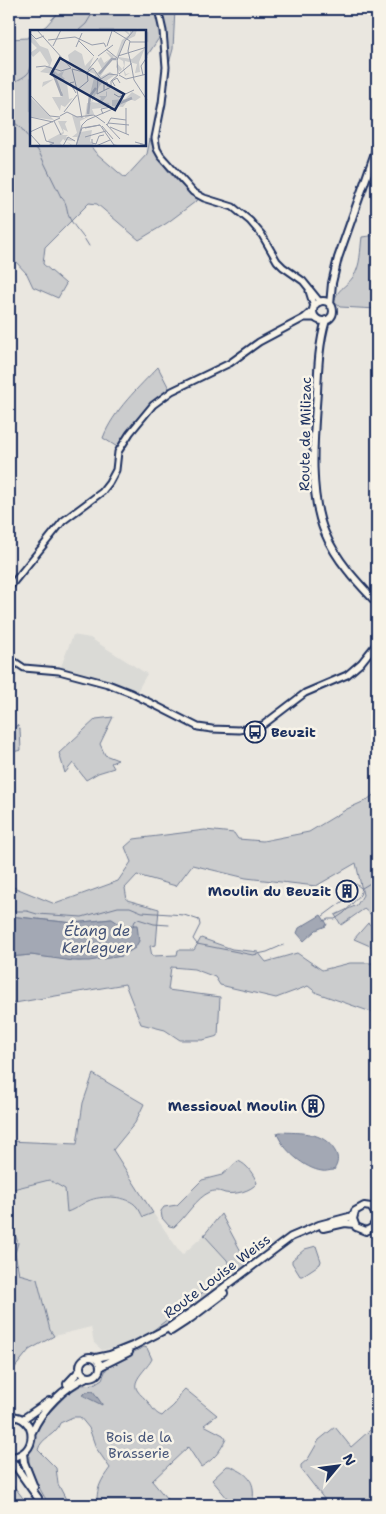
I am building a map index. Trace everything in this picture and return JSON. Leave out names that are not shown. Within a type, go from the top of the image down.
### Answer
[{"type":"main road","points":[[332,283],[321,301],[314,308],[320,319],[331,317],[332,283],[338,258],[377,146]]},
{"type":"main road","points":[[321,301],[326,301],[330,305]]},
{"type":"main road","name":"Route de Milizac","points":[[320,319],[321,336],[315,429],[316,506],[324,532],[334,551],[355,580],[377,603]]},
{"type":"main road","name":"Route Louise Weiss","points":[[96,1358],[110,1356],[170,1327],[291,1237],[319,1224],[348,1218],[360,1206],[374,1206]]},
{"type":"main road","points":[[374,1206],[377,1216]]},
{"type":"main road","points":[[353,1215],[354,1224]]},
{"type":"main road","name":"Route Louise Weiss","points":[[100,1366],[161,1337],[191,1318],[294,1240],[326,1227],[345,1223],[354,1224],[359,1229],[366,1231],[372,1228],[377,1220]]},
{"type":"main road","points":[[23,1453],[24,1462],[38,1498],[9,1457],[23,1453],[31,1444],[32,1432],[38,1418],[73,1383],[98,1374],[100,1366],[96,1358],[91,1356],[84,1358],[80,1362],[80,1370],[87,1377]]},
{"type":"main road","points":[[23,1419],[48,1402],[80,1370]]},
{"type":"main road","points":[[9,1416],[23,1419],[32,1432]]},
{"type":"street","points":[[158,9],[163,31],[166,67],[162,103],[155,138],[157,149],[193,192],[204,198],[233,207],[250,221],[262,235],[276,261],[283,268],[303,280],[321,301]]},
{"type":"street","points":[[9,588],[63,521],[102,492],[110,483],[116,470],[118,452],[130,433],[159,400],[191,381],[230,364],[259,342],[304,318],[314,308],[307,286]]},
{"type":"street","points":[[304,318],[320,319]]},
{"type":"street","points":[[9,658],[24,668],[59,671],[108,684],[131,693],[198,727],[239,730],[263,725],[305,693],[346,675],[361,663],[377,643]]},
{"type":"shaded area","points":[[73,635],[90,638],[147,674],[136,693],[60,669]]},
{"type":"shaded area","points":[[49,1180],[65,1189],[76,1209],[88,1201],[104,1197],[119,1197],[137,1205],[143,1217],[153,1213],[182,1255],[204,1235],[227,1260],[230,1267],[228,1273],[147,1335],[117,1347],[102,1350],[94,1343],[91,1327],[54,1336],[19,1274],[15,1252],[18,1243],[9,1217],[9,1190]]},
{"type":"green space","points":[[61,9],[175,9],[173,49],[168,67],[159,38],[146,58],[146,30],[40,30],[46,26]]},
{"type":"green space","points":[[30,36],[30,146],[91,146],[125,178],[147,154],[150,139],[158,156],[170,173],[184,188],[199,199],[167,223],[139,240],[97,204],[89,203],[45,247],[43,264],[66,284],[58,298],[33,287],[27,274],[15,261],[9,270],[9,39]]},
{"type":"green space","points":[[377,235],[377,309],[340,307],[334,302],[335,298],[356,273],[362,237]]},
{"type":"green space","points":[[158,367],[172,394],[145,419],[122,450],[103,438],[107,428],[135,391]]},
{"type":"green space","points":[[113,717],[100,744],[105,755],[118,760],[111,763],[114,768],[98,773],[86,780],[73,763],[65,773],[59,753],[96,719]]},
{"type":"green space","points":[[17,725],[20,729],[21,750],[9,753],[9,735]]},
{"type":"green space","points":[[377,792],[377,916],[375,918],[364,909],[341,925],[335,915],[357,905],[363,895],[356,863],[316,886],[246,878],[192,865],[176,886],[137,875],[125,888],[127,900],[159,909],[156,945],[150,946],[152,956],[177,955],[178,950],[194,950],[201,938],[232,949],[258,952],[266,962],[297,953],[322,970],[350,963],[377,963],[377,1014],[317,993],[308,986],[276,998],[220,985],[215,977],[194,969],[171,967],[168,990],[220,997],[218,1036],[203,1040],[180,1040],[165,1030],[141,1024],[125,984],[9,1004],[9,957],[31,955],[79,961],[122,956],[133,927],[121,925],[111,919],[73,923],[9,916],[9,887],[11,886],[55,904],[118,881],[131,862],[125,847],[134,839],[205,830],[234,833],[238,839],[263,841],[309,832],[347,809],[367,800]]},
{"type":"green space","points":[[368,923],[377,930],[377,949],[354,939]]},
{"type":"green space","points":[[93,1074],[144,1104],[135,1123],[113,1150],[153,1213],[143,1217],[133,1203],[114,1197],[93,1199],[67,1212],[65,1189],[49,1180],[9,1190],[9,1141],[77,1144],[83,1103]]},
{"type":"green space","points":[[238,1161],[252,1173],[257,1183],[254,1186],[238,1193],[210,1192],[200,1199],[174,1227],[169,1226],[162,1218],[161,1211],[164,1207],[177,1205],[202,1180],[222,1175]]},
{"type":"green space","points":[[221,1214],[251,1270],[168,1330],[147,1335],[228,1273],[230,1267],[227,1260],[204,1235]]},
{"type":"green space","points":[[9,1217],[18,1243],[15,1253],[19,1274],[37,1279],[50,1330],[54,1336],[29,1350],[9,1375]]},
{"type":"green space","points":[[316,1246],[321,1261],[320,1264],[300,1276],[292,1260],[305,1249]]},
{"type":"green space","name":"Bois de la Brasserie","points":[[144,1347],[147,1348],[152,1359],[136,1382],[138,1392],[155,1412],[162,1416],[175,1404],[185,1389],[217,1415],[204,1425],[223,1435],[226,1439],[221,1448],[213,1458],[201,1467],[188,1447],[152,1481],[172,1505],[97,1505],[97,1494],[100,1485],[110,1468],[96,1448],[89,1428],[80,1417],[73,1417],[60,1423],[55,1431],[42,1442],[38,1450],[56,1468],[58,1484],[69,1505],[49,1505],[36,1482],[29,1463],[29,1453],[33,1446],[35,1428],[67,1394],[82,1385],[94,1384],[102,1379],[108,1365]]},
{"type":"green space","points":[[377,1424],[377,1505],[328,1504],[301,1469],[301,1465],[308,1459],[319,1440],[335,1427],[351,1447]]},
{"type":"green space","points":[[227,1466],[243,1473],[250,1480],[253,1489],[252,1505],[233,1505],[212,1480]]},
{"type":"green space","points":[[9,1480],[26,1502],[28,1505],[9,1505]]},
{"type":"water","points":[[321,915],[327,924],[326,926],[316,930],[304,941],[297,933],[299,928]]},
{"type":"water","name":"Étang de Kerleguer","points":[[9,916],[73,923],[112,919],[121,925],[137,925],[139,941],[135,948],[122,956],[89,961],[73,961],[31,955],[9,957]]},
{"type":"water","points":[[277,1133],[311,1134],[330,1144],[337,1156],[334,1170],[323,1171],[315,1169],[302,1162],[289,1152]]},
{"type":"water","points":[[93,1391],[102,1404],[102,1405],[82,1395]]},
{"type":"waterway","points":[[79,30],[86,24],[95,9]]},
{"type":"waterway","points":[[9,86],[25,76],[30,70]]},
{"type":"waterway","points":[[9,118],[21,128],[30,140]]},
{"type":"waterway","points":[[35,146],[65,202],[70,219],[89,246]]},
{"type":"waterway","points":[[324,921],[335,919],[344,913],[360,895],[362,888],[377,879]]},
{"type":"waterway","points":[[356,884],[361,888]]},
{"type":"waterway","points":[[323,916],[346,899]]},
{"type":"waterway","points":[[9,911],[82,917],[118,907],[130,907],[142,912],[184,915],[199,920],[200,925],[193,939],[197,944],[253,955],[267,952],[283,945]]},
{"type":"waterway","points":[[133,926],[138,919],[154,924],[169,925]]},
{"type":"place","name":"Beuzit","points":[[255,732]]},
{"type":"place","name":"Moulin du Beuzit","points":[[347,891]]},
{"type":"place","name":"Messioual Moulin","points":[[313,1106]]}]
